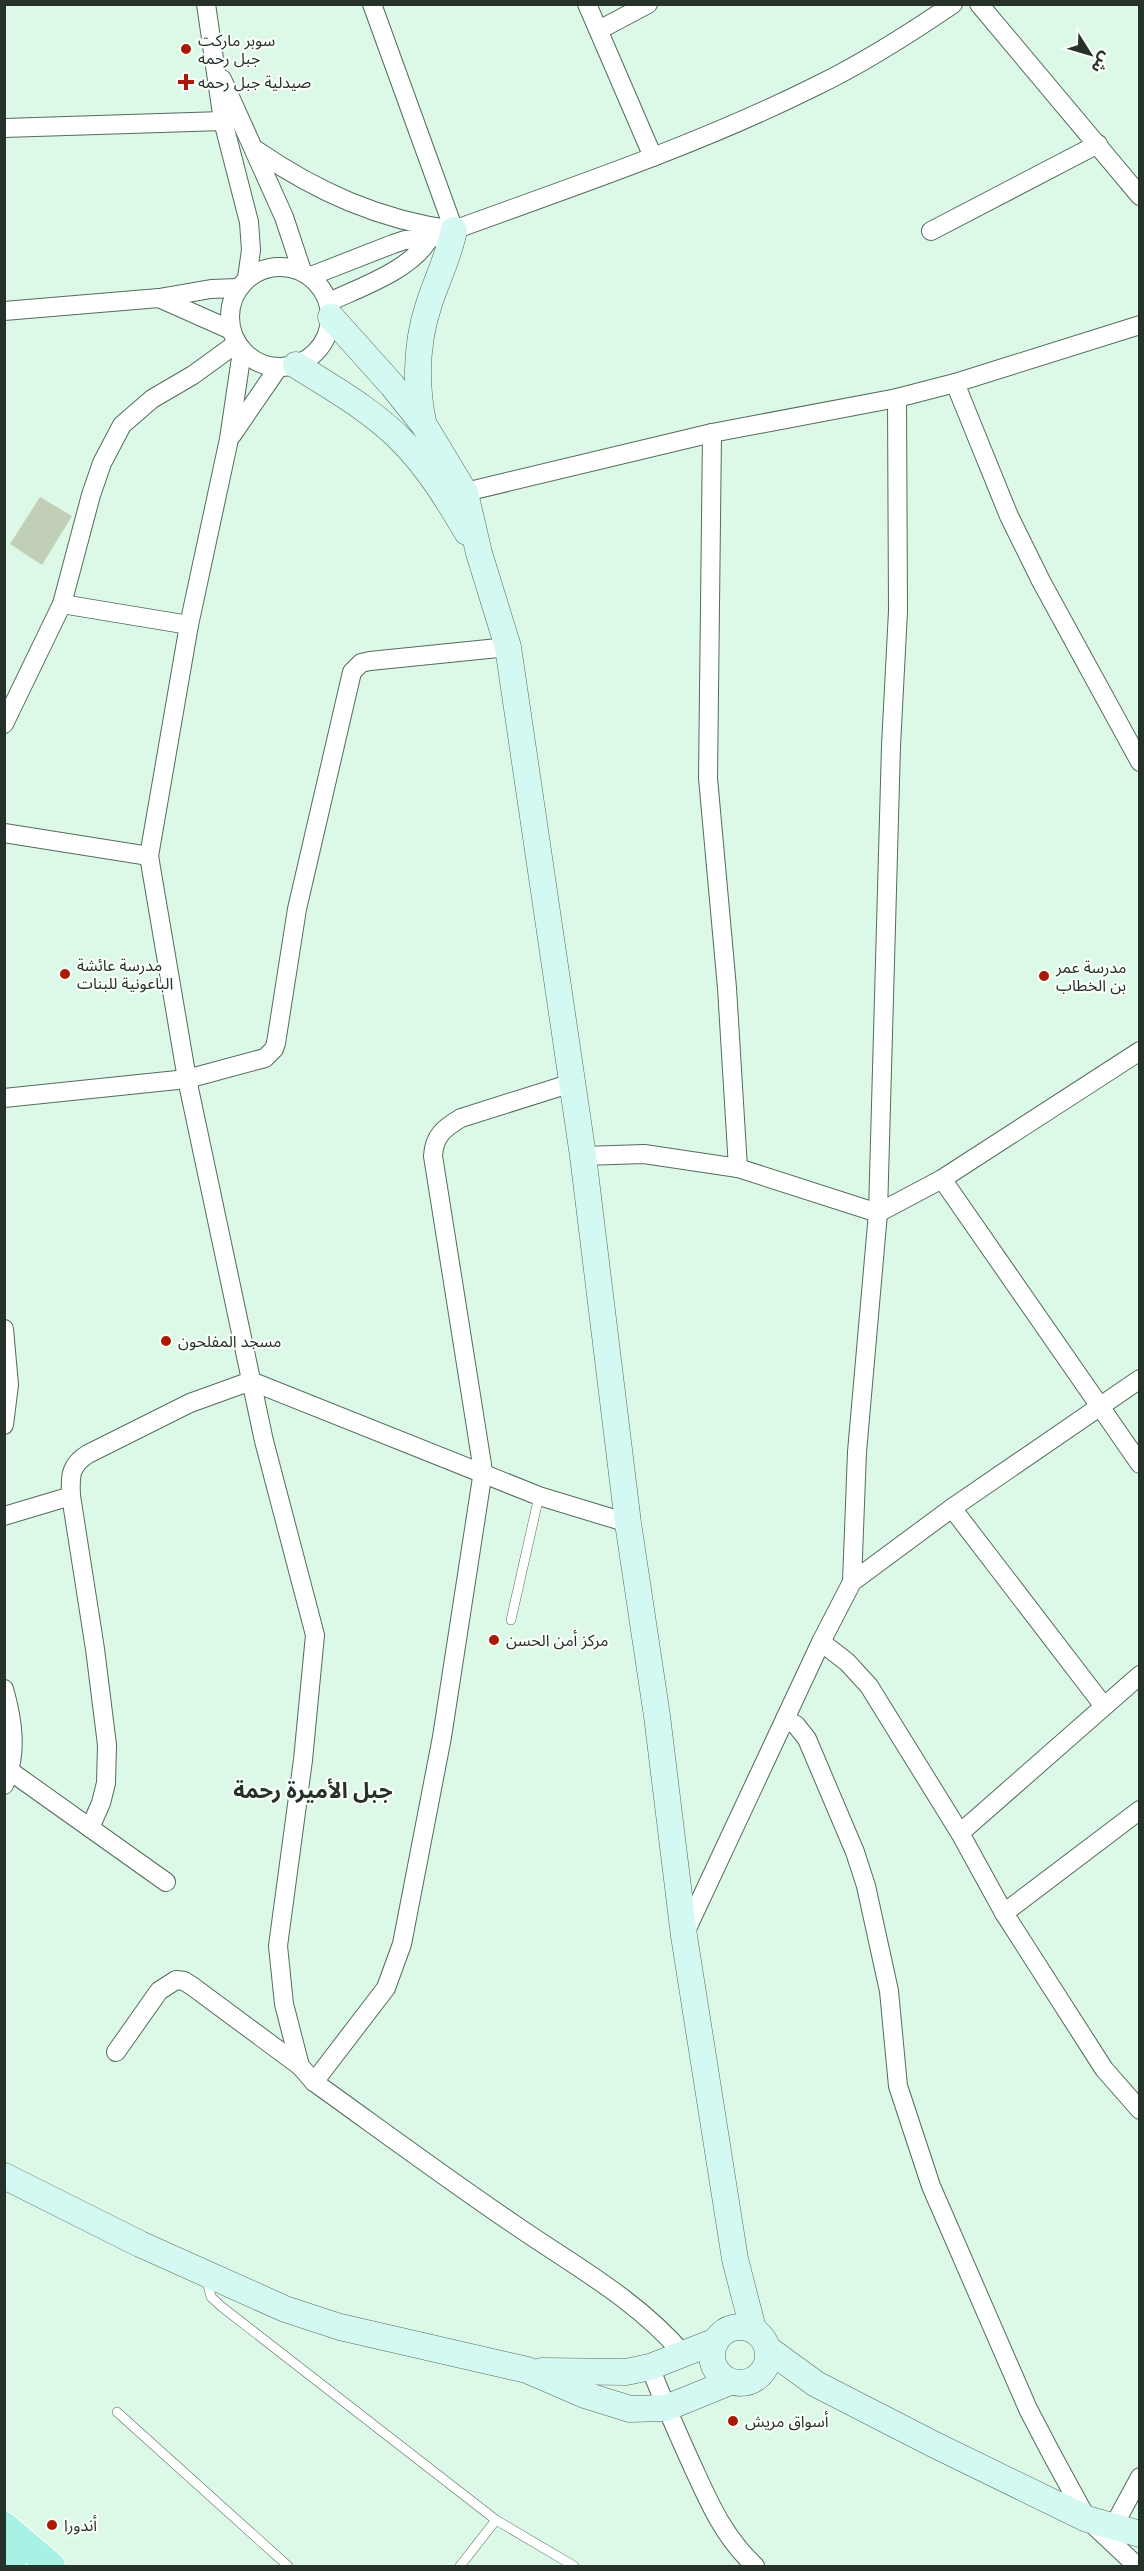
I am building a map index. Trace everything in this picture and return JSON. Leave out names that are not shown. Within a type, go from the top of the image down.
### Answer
[{"type":"main road","points":[[4,2526],[51,2566]]},
{"type":"main road","points":[[4,2559],[12,2566]]},
{"type":"street","points":[[206,4],[223,121],[249,222],[251,250],[243,283],[230,309],[236,341],[229,439],[189,625],[149,855],[187,1079],[251,1381],[264,1442],[315,1635],[303,1760],[278,1946],[284,2004],[300,2066]]},
{"type":"street","points":[[4,2176],[206,2274],[285,2309],[340,2327],[527,2370],[585,2395],[630,2409],[666,2408],[730,2382],[747,2382],[760,2374],[766,2366],[735,2259],[684,1936],[657,1716],[628,1523],[583,1156],[508,647],[479,553],[424,425],[418,395],[417,364],[421,333],[429,303],[450,250],[454,230],[372,4]]},
{"type":"street","points":[[587,4],[653,157]]},
{"type":"street","points":[[599,30],[648,4]]},
{"type":"street","points":[[306,274],[405,240],[429,239],[653,157],[735,123],[817,86],[895,42],[953,4]]},
{"type":"street","points":[[979,4],[1140,196]]},
{"type":"street","points":[[214,66],[256,150],[306,274]]},
{"type":"street","points":[[4,128],[223,121]]},
{"type":"street","points":[[931,231],[1098,144]]},
{"type":"street","points":[[256,150],[317,189],[350,204],[419,225],[454,230]]},
{"type":"street","points":[[330,310],[406,264],[423,249],[429,239]]},
{"type":"street","points":[[4,311],[159,298],[243,283],[260,271],[273,266],[288,267],[306,274],[322,288],[330,310],[424,425]]},
{"type":"street","points":[[159,298],[236,341],[252,359],[264,365],[287,366],[310,358],[321,347],[328,333],[330,310]]},
{"type":"street","points":[[456,495],[712,433],[897,398],[955,383],[1140,325]]},
{"type":"street","points":[[4,724],[62,604],[91,495],[102,463],[122,425],[152,399],[193,375],[236,341]]},
{"type":"street","points":[[287,366],[348,398],[401,440],[456,495]]},
{"type":"street","points":[[229,439],[287,366]]},
{"type":"street","points":[[955,383],[1018,535],[1140,762]]},
{"type":"street","points":[[684,1936],[821,1642],[852,1582],[857,1452],[878,1213],[891,746],[898,611],[897,398]]},
{"type":"street","points":[[712,433],[708,778],[727,988],[738,1168]]},
{"type":"street","points":[[62,604],[189,625]]},
{"type":"street","points":[[4,1098],[187,1079],[265,1058],[274,1049],[297,909],[350,680],[356,667],[370,661],[508,647]]},
{"type":"street","points":[[4,833],[149,855]]},
{"type":"street","points":[[583,1156],[644,1154],[738,1168],[878,1213],[942,1179],[1140,1051]]},
{"type":"street","points":[[314,2082],[386,1988],[402,1944],[442,1737],[483,1471],[433,1156],[436,1137],[445,1127],[461,1118],[572,1083]]},
{"type":"street","points":[[942,1179],[1140,1464]]},
{"type":"street","points":[[4,1329],[9,1385],[4,1425]]},
{"type":"street","points":[[852,1582],[952,1508],[1140,1379]]},
{"type":"street","points":[[90,1828],[101,1803],[106,1783],[107,1745],[95,1649],[70,1496],[71,1469],[80,1459],[190,1403],[251,1381],[483,1471],[539,1496],[628,1523]]},
{"type":"street","points":[[4,1516],[70,1496]]},
{"type":"street","points":[[952,1508],[1103,1706]]},
{"type":"street","points":[[821,1642],[847,1662],[869,1686],[960,1833],[1004,1913],[1104,2069],[1140,2110]]},
{"type":"street","points":[[960,1833],[1140,1675]]},
{"type":"street","points":[[4,1689],[14,1736],[7,1778],[90,1828],[166,1882]]},
{"type":"street","points":[[785,1719],[796,1725],[807,1739],[855,1852],[866,1886],[889,1991],[898,2086],[931,2186],[1028,2409],[1087,2519],[1137,2566]]},
{"type":"street","points":[[1004,1913],[1140,1810]]},
{"type":"street","points":[[116,2052],[159,1991],[176,1980],[192,1986],[300,2066],[314,2082],[497,2213],[639,2310],[664,2331],[684,2355]]},
{"type":"street","points":[[730,2382],[717,2372],[713,2365],[712,2348],[720,2336],[735,2259]]},
{"type":"street","points":[[527,2370],[612,2373],[650,2367],[684,2355],[734,2327],[760,2339],[816,2384],[944,2450],[1087,2519],[1140,2534]]},
{"type":"street","points":[[650,2367],[666,2408],[719,2523],[730,2541],[755,2566]]},
{"type":"street","points":[[760,2374],[816,2384]]},
{"type":"street","points":[[1113,2527],[1140,2477]]},
{"type":"lane","points":[[511,1620],[539,1496]]},
{"type":"lane","points":[[206,2274],[211,2297],[222,2307],[496,2520],[574,2566]]},
{"type":"lane","points":[[117,2412],[288,2566]]},
{"type":"lane","points":[[460,2566],[496,2520]]},
{"type":"building","points":[[40,497],[72,516],[42,565],[10,544]]},
{"type":"place","name":"سوبر ماركت جبل رحمه","points":[[186,49]]},
{"type":"place","name":"صيدلية جبل رحمه","points":[[186,82]]},
{"type":"place","name":"مدرسة عائشة الباعونية للبنات","points":[[65,974]]},
{"type":"place","name":"مدرسة عمر بن الخطاب","points":[[1044,976]]},
{"type":"place","name":"مسجد المفلحون","points":[[166,1341]]},
{"type":"place","name":"مركز أمن الحسن","points":[[494,1640]]},
{"type":"place","name":"أسواق مريش","points":[[733,2421]]},
{"type":"place","name":"أندورا","points":[[52,2525]]},
{"type":"district","name":"جبل الأميرة رحمة","points":[[313,1790]]}]
